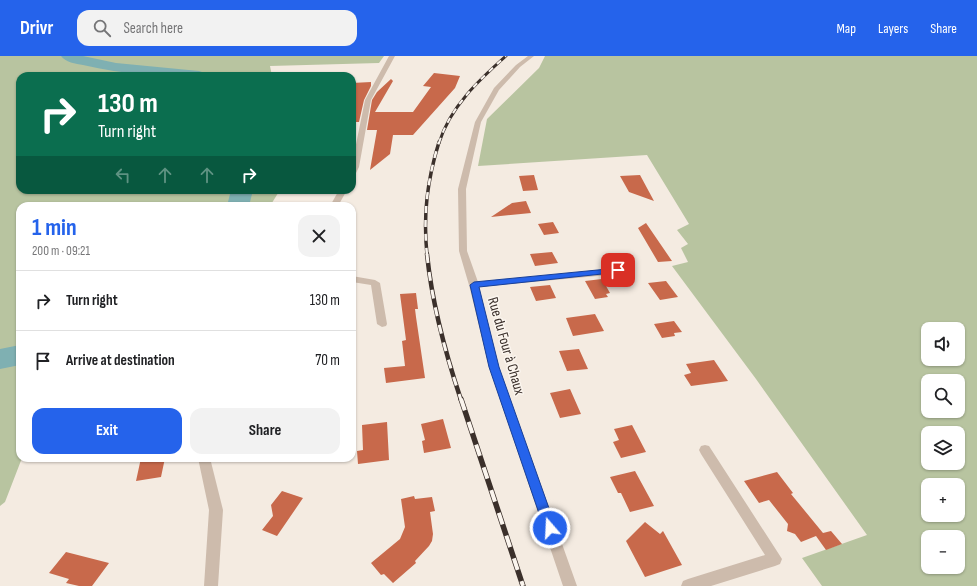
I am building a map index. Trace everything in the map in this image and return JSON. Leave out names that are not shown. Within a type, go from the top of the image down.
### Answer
[{"type":"street","points":[[356,162],[368,100],[392,56]]},
{"type":"street","name":"Rue du Four à Chaux","points":[[531,56],[518,66],[496,89],[478,122],[462,189],[463,251],[474,285],[494,367],[570,586]]},
{"type":"street","points":[[474,285],[618,270]]},
{"type":"street","points":[[356,279],[375,283],[382,324]]},
{"type":"street","points":[[688,586],[775,559],[705,450]]},
{"type":"street","points":[[205,462],[216,510],[211,586]]},
{"type":"green space","points":[[0,56],[384,56],[379,63],[270,66],[271,72],[16,72],[16,194],[278,194],[272,202],[16,202],[16,462],[20,462],[5,502],[0,506]]},
{"type":"green space","points":[[545,56],[977,56],[977,586],[822,586],[802,558],[867,535],[756,379],[672,266],[688,262],[681,248],[688,244],[677,230],[689,224],[647,155],[478,166],[487,119],[539,68]]},
{"type":"building","points":[[434,73],[460,76],[455,88],[413,135],[393,135],[390,154],[370,170],[377,130],[367,130],[372,100],[377,92],[391,79],[393,81],[375,112],[413,112],[431,87],[423,86]]},
{"type":"building","points":[[371,82],[371,86],[364,100],[359,122],[356,122],[356,83]]},
{"type":"building","points":[[534,175],[538,190],[523,191],[519,176]]},
{"type":"building","points":[[640,175],[654,201],[629,192],[620,176]]},
{"type":"building","points":[[526,201],[531,213],[491,217],[512,203]]},
{"type":"building","points":[[553,222],[559,233],[544,235],[538,224]]},
{"type":"building","points":[[646,223],[672,261],[658,262],[638,228]]},
{"type":"building","points":[[552,252],[558,263],[535,266],[530,254]]},
{"type":"building","points":[[602,279],[610,293],[606,294],[608,297],[595,299],[585,281]]},
{"type":"building","points":[[666,281],[678,297],[660,300],[648,283]]},
{"type":"building","points":[[550,285],[556,298],[536,301],[530,287]]},
{"type":"building","points":[[416,293],[418,309],[415,309],[425,378],[386,383],[384,368],[405,366],[402,341],[406,340],[400,294]]},
{"type":"building","points":[[595,314],[604,331],[573,336],[566,318]]},
{"type":"building","points":[[674,321],[682,332],[674,333],[675,336],[662,338],[654,324]]},
{"type":"building","points":[[579,349],[588,369],[567,371],[559,351]]},
{"type":"building","points":[[714,360],[728,381],[691,386],[684,375],[691,373],[686,364]]},
{"type":"building","points":[[570,389],[581,414],[560,418],[550,393]]},
{"type":"building","points":[[443,419],[451,448],[424,453],[422,441],[425,440],[421,424]]},
{"type":"building","points":[[387,422],[389,460],[358,464],[357,451],[363,450],[362,425]]},
{"type":"building","points":[[632,425],[646,452],[621,458],[613,442],[619,440],[614,429]]},
{"type":"building","points":[[140,462],[164,462],[161,477],[136,481]]},
{"type":"building","points":[[635,471],[654,506],[630,512],[621,493],[618,493],[610,477]]},
{"type":"building","points":[[777,472],[793,493],[791,494],[823,533],[831,531],[842,544],[826,550],[816,536],[801,542],[795,534],[787,531],[788,524],[769,500],[759,503],[744,481]]},
{"type":"building","points":[[282,491],[303,498],[277,536],[262,530],[273,516],[271,505]]},
{"type":"building","points":[[414,496],[415,499],[432,497],[435,511],[430,512],[433,534],[432,541],[415,561],[416,563],[393,583],[384,574],[381,575],[371,563],[400,539],[405,527],[401,499]]},
{"type":"building","points":[[645,522],[660,534],[663,531],[682,565],[645,577],[626,541]]},
{"type":"building","points":[[66,552],[109,563],[92,586],[79,586],[66,583],[69,579],[49,573]]},
{"type":"waterway","points":[[68,56],[100,65],[162,72]]},
{"type":"waterway","points":[[239,202],[241,194]]},
{"type":"waterway","points":[[0,359],[16,356]]},
{"type":"railway","points":[[439,143],[450,118],[466,95],[506,56]]},
{"type":"railway","points":[[427,255],[427,198],[439,142]]},
{"type":"railway","points":[[427,254],[432,291],[440,328],[461,400]]},
{"type":"railway","points":[[461,399],[523,586]]},
{"type":"route","points":[[550,528],[494,367],[474,285],[618,270]]}]
